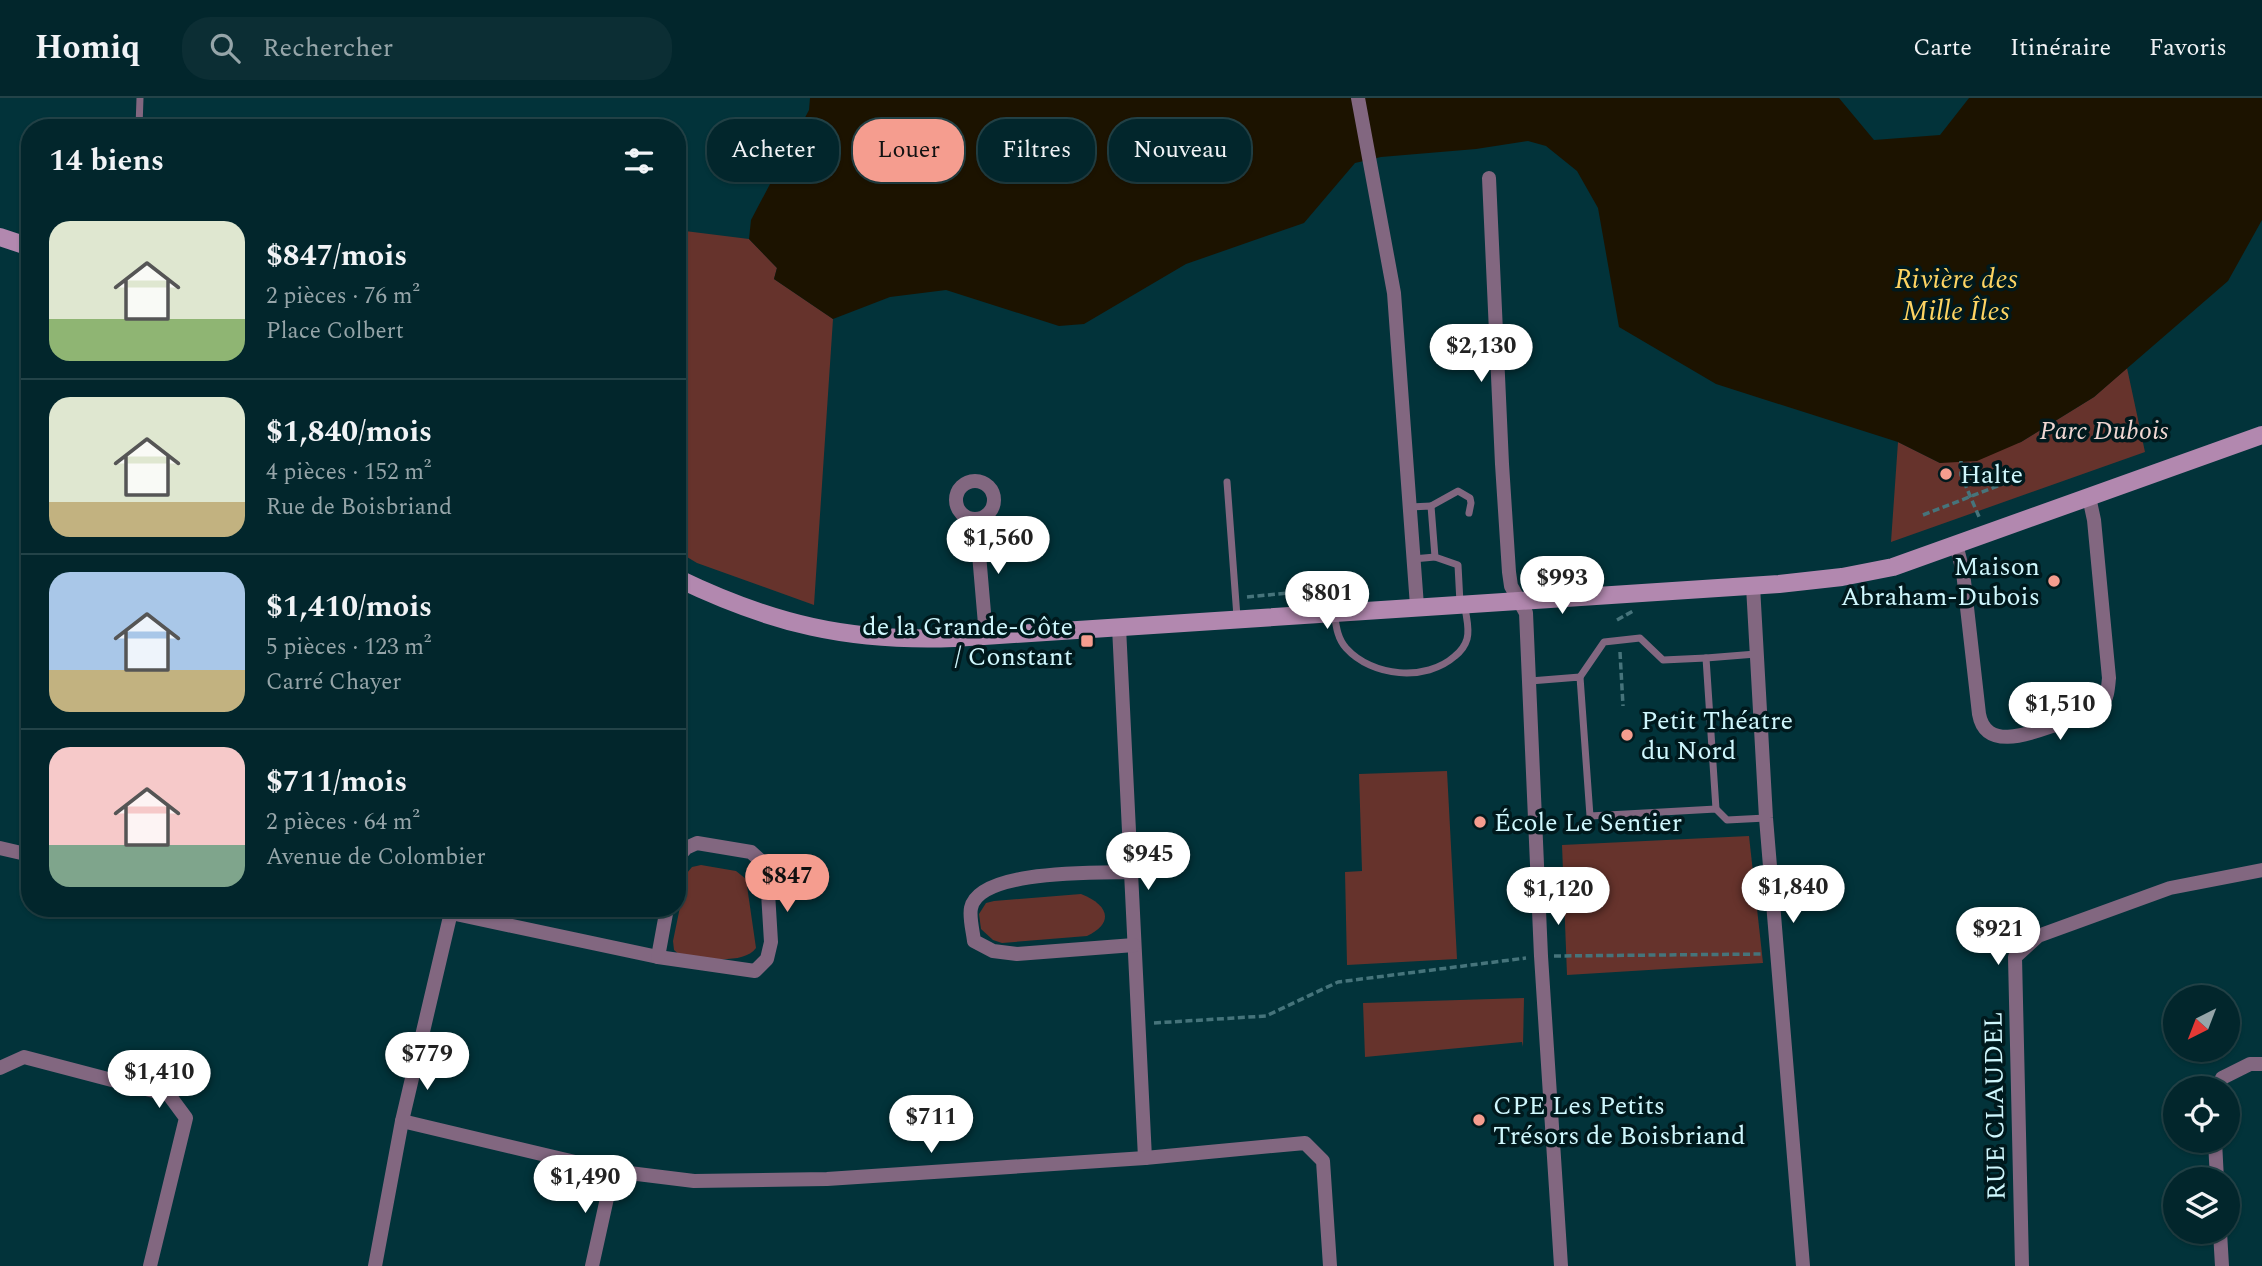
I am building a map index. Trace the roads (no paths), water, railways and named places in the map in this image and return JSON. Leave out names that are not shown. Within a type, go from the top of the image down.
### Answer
[{"type":"main road","points":[[0,237],[21,244]]},
{"type":"main road","points":[[686,583],[754,612],[794,624],[895,639],[1753,586],[1860,574],[1893,566],[2262,435]]},
{"type":"street","points":[[1358,98],[1394,293],[1417,606]]},
{"type":"street","points":[[1489,178],[1510,579],[1526,613],[1541,956],[1561,1266]]},
{"type":"street","points":[[1956,544],[1963,572],[1979,713],[1983,726],[1997,735],[2019,737],[2080,716],[2102,705],[2108,689],[2099,575],[2089,497]]},
{"type":"street","points":[[976,519],[986,635]]},
{"type":"street","points":[[1753,586],[1766,817],[1803,1266]]},
{"type":"street","points":[[1119,627],[1145,1158]]},
{"type":"street","points":[[482,917],[658,957],[755,971],[766,959],[771,942],[767,876],[762,862],[751,852],[697,843],[686,848]]},
{"type":"street","points":[[0,848],[21,853]]},
{"type":"street","name":"RUE CLAUDEL","points":[[2022,1266],[2015,957],[2038,936],[2170,888],[2262,870]]},
{"type":"street","points":[[1130,872],[1058,874],[1002,883],[981,892],[971,908],[974,941],[993,951],[1017,954],[1133,945]]},
{"type":"street","points":[[375,1266],[402,1121],[449,917]]},
{"type":"street","points":[[658,957],[665,917]]},
{"type":"street","points":[[0,1068],[24,1057],[169,1095],[186,1118],[150,1266]]},
{"type":"street","points":[[2226,1076],[2250,1064],[2262,1064]]},
{"type":"street","points":[[402,1121],[613,1171],[694,1181],[827,1179],[1145,1158],[1304,1143],[1323,1161],[1330,1266]]},
{"type":"street","points":[[593,1266],[613,1171]]},
{"type":"street","points":[[2221,1244],[2222,1266]]},
{"type":"lane","points":[[140,119],[141,98]]},
{"type":"lane","points":[[1227,482],[1237,618]]},
{"type":"lane","points":[[1409,507],[1431,506],[1454,492],[1463,492],[1472,503],[1469,513]]},
{"type":"lane","points":[[1431,506],[1435,558]]},
{"type":"lane","points":[[1334,612],[1340,639],[1354,655],[1374,666],[1404,673],[1442,666],[1459,653],[1468,636],[1458,565],[1435,558],[1413,559]]},
{"type":"lane","points":[[1716,809],[1590,816],[1580,677],[1604,642],[1640,638],[1663,660],[1756,654]]},
{"type":"lane","points":[[1706,658],[1716,809],[1727,820],[1766,817]]},
{"type":"lane","points":[[1529,681],[1580,677]]},
{"type":"water","name":"Rivière des Mille Îles","points":[[810,98],[1839,98],[1874,140],[1940,135],[1969,98],[2262,98],[2262,220],[2228,281],[2094,397],[2021,442],[1977,461],[1940,463],[1898,442],[1716,384],[1619,327],[1598,208],[1577,171],[1546,146],[1528,141],[1476,149],[1381,157],[1355,163],[1304,223],[1186,264],[1084,324],[1059,326],[946,290],[890,297],[833,319],[774,279],[777,268],[749,239],[751,220],[771,182],[839,182],[839,119],[804,119],[809,110]]},
{"type":"place","name":"Halte","points":[[1946,474]]},
{"type":"place","name":"Maison Abraham-Dubois","points":[[2054,581]]},
{"type":"place","name":"de la Grande-Côte / Constant","points":[[1087,641]]},
{"type":"place","name":"Petit Théatre du Nord","points":[[1627,735]]},
{"type":"place","name":"École Le Sentier","points":[[1480,822]]},
{"type":"place","name":"CPE Les Petits Trésors de Boisbriand","points":[[1479,1120]]},
{"type":"park label","name":"Parc Dubois","points":[[2104,430]]}]
